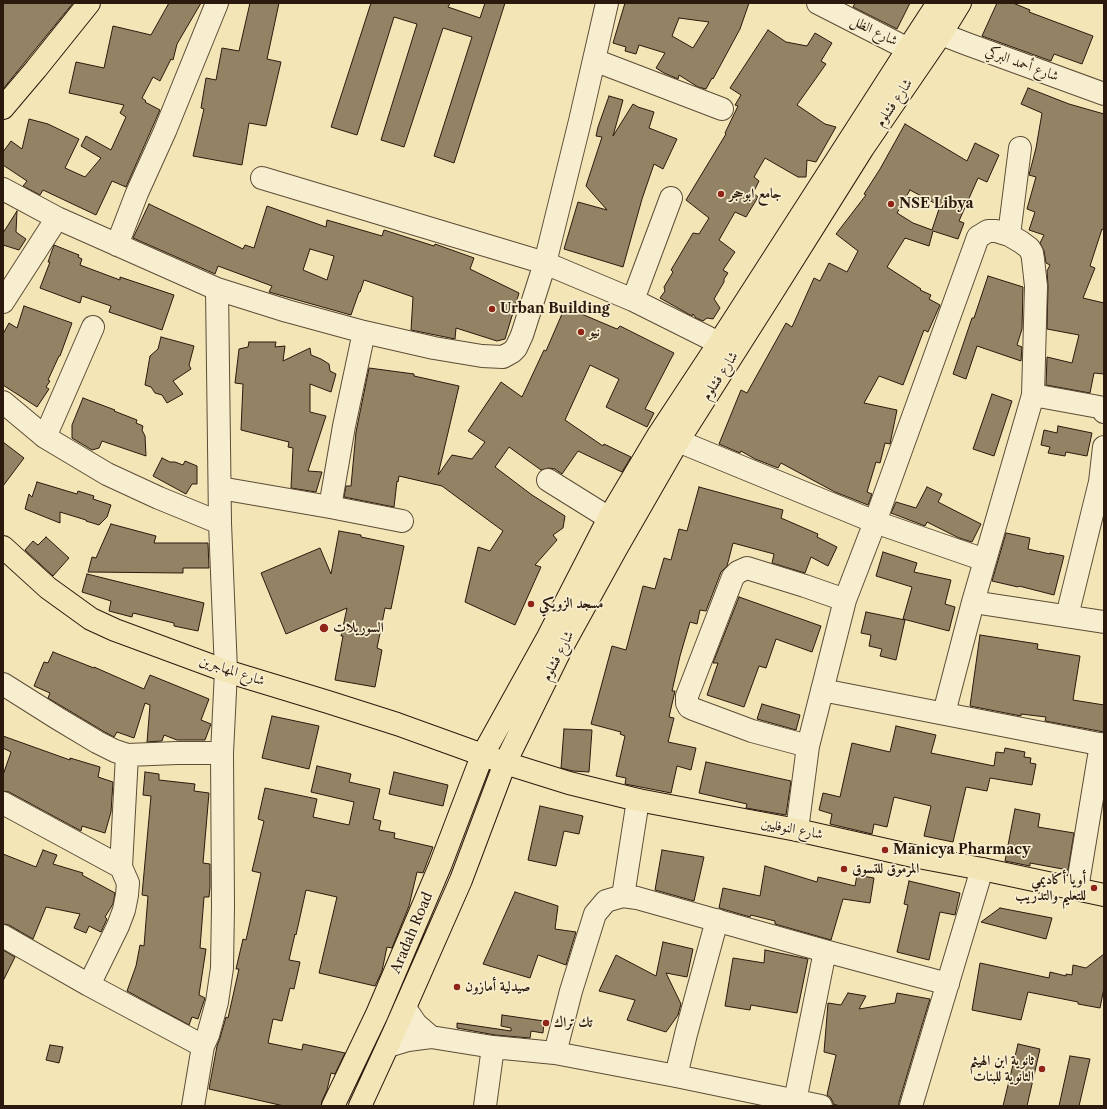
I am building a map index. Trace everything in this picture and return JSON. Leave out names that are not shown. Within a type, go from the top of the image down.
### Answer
[{"type":"main road","points":[[3,108],[89,3]]},
{"type":"main road","name":"شارع فشلوم","points":[[505,764],[555,642],[610,518],[659,434],[938,3]]},
{"type":"main road","name":"شارع فشلوم","points":[[482,756],[616,549],[678,441],[863,148],[941,34],[960,3]]},
{"type":"main road","name":"شارع المهاجرين","points":[[3,547],[48,588],[91,619],[115,630],[226,671],[314,697],[397,724],[482,756]]},
{"type":"main road","name":"شارع النوفليين","points":[[482,756],[569,783],[638,800],[798,830],[913,856],[1104,895]]},
{"type":"main road","name":"Aradah Road","points":[[333,1106],[377,1014],[440,866],[482,756]]},
{"type":"main road","name":"Aradah Road","points":[[360,1106],[462,880],[505,764]]},
{"type":"street","points":[[117,245],[137,193],[165,131],[217,3]]},
{"type":"street","points":[[3,189],[57,218],[217,289],[280,309],[364,332],[434,348],[482,356],[503,357],[516,348],[522,335],[545,263],[607,3]]},
{"type":"street","name":"شارع الظل","points":[[818,3],[908,49]]},
{"type":"street","name":"شارع أحمد البركي","points":[[941,34],[1104,94]]},
{"type":"street","points":[[594,60],[722,109]]},
{"type":"street","points":[[1010,235],[1020,148]]},
{"type":"street","points":[[262,178],[545,263],[633,300],[719,343]]},
{"type":"street","points":[[633,300],[671,198]]},
{"type":"street","points":[[3,302],[57,218]]},
{"type":"street","points":[[798,830],[808,746],[846,600],[978,237],[991,230],[1010,235],[1021,242],[1029,248],[1034,259],[1036,302],[1033,395],[973,602],[944,713]]},
{"type":"street","points":[[193,1106],[203,1046],[208,1035],[217,1002],[222,968],[222,753],[226,671],[220,523],[217,289]]},
{"type":"street","points":[[46,437],[92,327]]},
{"type":"street","points":[[330,507],[344,426],[364,332]]},
{"type":"street","points":[[1033,395],[1099,407],[1104,412]]},
{"type":"street","points":[[3,402],[46,437],[107,474],[159,498],[220,523]]},
{"type":"street","points":[[678,441],[875,522],[985,560]]},
{"type":"street","points":[[1067,616],[1102,482],[1104,447]]},
{"type":"street","points":[[548,480],[610,518]]},
{"type":"street","points":[[220,488],[402,521]]},
{"type":"street","points":[[808,746],[752,731],[693,709],[686,703],[687,696],[733,577],[738,572],[747,568],[846,600]]},
{"type":"street","points":[[973,602],[1104,622]]},
{"type":"street","points":[[3,684],[57,718],[114,751],[127,755],[222,753]]},
{"type":"street","points":[[822,690],[1102,744],[1077,889]]},
{"type":"street","points":[[90,985],[124,910],[128,883],[121,867],[127,755]]},
{"type":"street","points":[[623,896],[638,800]]},
{"type":"street","points":[[3,803],[121,867]]},
{"type":"street","points":[[911,1106],[982,869]]},
{"type":"street","points":[[555,1053],[571,991],[595,914],[606,901],[623,896],[637,898],[948,984]]},
{"type":"street","points":[[676,1076],[717,920]]},
{"type":"street","points":[[3,936],[203,1046]]},
{"type":"street","points":[[795,1101],[825,951]]},
{"type":"street","points":[[405,1008],[416,1024],[431,1037]]},
{"type":"street","points":[[388,1046],[408,1040],[431,1037],[493,1047],[555,1053],[821,1106]]},
{"type":"street","points":[[486,1106],[493,1047]]},
{"type":"building","points":[[3,3],[73,3],[3,89]]},
{"type":"building","points":[[169,3],[201,3],[177,44],[173,60],[171,59],[160,81],[153,77],[142,98],[146,101],[145,102],[160,110],[126,187],[112,181],[96,215],[43,190],[40,195],[23,186],[27,181],[3,165],[3,152],[11,141],[22,149],[29,119],[48,124],[79,139],[65,168],[85,177],[101,158],[81,146],[86,136],[111,150],[126,117],[120,113],[124,105],[69,93],[76,62],[104,68],[113,26],[151,35]]},
{"type":"building","points":[[250,3],[279,3],[267,59],[281,62],[266,126],[249,123],[242,165],[193,156],[204,109],[201,108],[206,78],[216,80],[222,48],[239,51]]},
{"type":"building","points":[[371,3],[450,3],[448,7],[480,18],[485,3],[505,3],[454,163],[434,156],[472,37],[443,28],[404,147],[381,140],[417,24],[394,17],[357,135],[331,127]]},
{"type":"building","points":[[625,3],[749,3],[740,29],[706,89],[698,87],[679,75],[678,79],[656,68],[665,53],[639,45],[636,54],[625,51],[626,47],[613,43]],"holes":[[[679,18],[709,22],[693,48],[672,36]]]},
{"type":"building","points":[[855,3],[910,3],[897,29],[853,7]]},
{"type":"building","points":[[997,3],[1013,3],[1030,10],[1029,12],[1093,36],[1082,64],[1054,54],[1051,61],[982,36]]},
{"type":"building","points":[[768,30],[786,42],[807,46],[815,33],[832,43],[821,61],[826,64],[797,105],[825,124],[836,127],[816,162],[807,160],[806,177],[798,177],[765,158],[754,177],[759,181],[753,193],[758,197],[746,217],[735,212],[719,240],[735,252],[723,270],[728,273],[714,299],[720,308],[713,319],[707,318],[703,321],[696,318],[693,314],[692,316],[660,298],[665,291],[664,287],[673,272],[671,270],[693,233],[699,234],[709,218],[686,200],[726,134],[725,133],[738,106],[735,105],[741,95],[730,88]]},
{"type":"building","points":[[1028,88],[1069,104],[1104,114],[1104,230],[1102,229],[1090,266],[1095,268],[1083,298],[1104,303],[1104,374],[1094,373],[1090,393],[1046,385],[1047,357],[1072,363],[1079,335],[1047,329],[1047,271],[1050,265],[1046,263],[1044,251],[1040,243],[1044,235],[1029,230],[1035,212],[1027,209],[1036,177],[1029,175],[1036,148],[1042,113],[1021,104]]},
{"type":"building","points":[[609,96],[623,100],[613,136],[633,104],[654,112],[649,128],[677,139],[663,169],[654,164],[642,199],[623,267],[564,249],[578,202],[607,210],[586,186],[602,137],[596,136]]},
{"type":"building","points":[[905,124],[967,161],[975,143],[999,155],[987,182],[978,178],[959,221],[964,223],[958,239],[933,231],[929,246],[905,238],[887,267],[921,289],[920,290],[931,295],[929,299],[940,305],[928,332],[924,330],[903,385],[879,376],[864,403],[897,410],[890,444],[885,443],[880,463],[876,462],[867,492],[872,494],[868,505],[835,492],[781,463],[778,468],[755,459],[741,451],[740,453],[719,444],[741,390],[747,393],[786,323],[792,327],[814,278],[820,281],[829,263],[847,272],[858,251],[836,234],[866,195],[864,194]],"holes":[[[910,190],[940,206],[932,230],[913,223],[897,213]]]},
{"type":"building","points":[[149,204],[243,249],[245,245],[254,248],[267,206],[326,227],[327,220],[382,236],[384,230],[434,246],[435,244],[474,258],[470,269],[519,293],[505,339],[497,341],[456,328],[455,339],[411,330],[413,297],[364,280],[351,315],[269,292],[272,286],[218,266],[215,274],[133,238]],"holes":[[[310,249],[334,256],[327,280],[303,270]]]},
{"type":"building","points":[[17,211],[16,232],[26,239],[19,250],[3,245],[3,233]]},
{"type":"building","points":[[54,245],[79,255],[78,257],[82,259],[80,265],[120,280],[120,277],[174,295],[162,330],[109,312],[111,306],[82,296],[80,303],[40,288],[50,262],[48,262]]},
{"type":"building","points":[[988,276],[1023,287],[1022,329],[1017,345],[1022,347],[1021,361],[977,346],[966,379],[953,374]]},
{"type":"building","points":[[24,306],[72,323],[60,356],[48,380],[50,381],[46,387],[49,389],[37,407],[3,385],[3,334],[9,323],[17,328]]},
{"type":"building","points":[[565,307],[617,329],[620,326],[674,353],[645,409],[654,413],[647,427],[606,407],[619,379],[590,365],[565,420],[603,446],[604,444],[631,457],[622,472],[578,451],[562,474],[555,469],[549,468],[541,470],[509,447],[495,467],[532,495],[565,516],[563,528],[553,535],[557,540],[535,565],[541,567],[515,625],[465,602],[478,547],[490,551],[503,531],[442,486],[399,476],[394,507],[344,497],[346,486],[351,486],[356,432],[369,368],[414,374],[414,376],[459,386],[438,475],[452,455],[472,459],[485,442],[468,431],[501,382],[522,397],[544,350],[546,351]]},
{"type":"building","points":[[161,337],[194,346],[189,365],[191,369],[173,381],[183,394],[167,403],[162,395],[155,393],[151,387],[145,385],[150,356],[158,349]]},
{"type":"building","points":[[249,342],[276,342],[275,347],[285,346],[283,361],[310,348],[311,355],[329,364],[330,371],[336,374],[331,392],[310,384],[310,412],[326,416],[308,471],[322,472],[316,492],[291,488],[293,448],[288,447],[289,442],[241,430],[243,384],[235,383],[239,349],[248,347]]},
{"type":"building","points":[[992,394],[1012,401],[994,456],[973,449]]},
{"type":"building","points":[[83,398],[137,420],[136,423],[143,426],[142,430],[145,436],[146,456],[102,441],[99,448],[92,450],[72,438],[72,425]]},
{"type":"building","points":[[1058,426],[1092,433],[1087,456],[1066,452],[1065,456],[1048,453],[1050,447],[1041,445],[1044,430],[1057,433]]},
{"type":"building","points":[[3,442],[24,458],[3,486]]},
{"type":"building","points":[[162,458],[170,462],[183,465],[185,461],[197,466],[197,484],[192,484],[186,494],[153,476]]},
{"type":"building","points":[[37,482],[77,494],[78,491],[94,496],[93,499],[111,505],[107,517],[99,525],[60,512],[60,523],[25,509],[29,494],[32,497]]},
{"type":"building","points":[[699,487],[783,510],[781,518],[818,534],[817,537],[837,547],[828,566],[811,557],[805,573],[772,563],[774,554],[733,543],[727,566],[721,572],[706,611],[700,610],[697,624],[690,622],[680,656],[672,691],[675,691],[669,717],[674,718],[668,742],[696,748],[691,770],[677,766],[671,793],[625,784],[626,778],[616,776],[625,736],[620,734],[621,732],[591,724],[612,646],[626,650],[643,586],[655,589],[664,558],[671,560],[679,529],[687,531]]},
{"type":"building","points":[[927,487],[942,494],[938,502],[981,524],[972,542],[959,538],[927,522],[925,526],[891,513],[896,502],[916,508]]},
{"type":"building","points":[[111,524],[156,536],[154,543],[208,543],[209,568],[183,568],[183,573],[88,572],[92,557],[96,558]]},
{"type":"building","points":[[339,531],[404,546],[391,609],[385,608],[377,648],[382,650],[375,687],[335,680],[343,636],[341,636],[347,608],[286,634],[261,573],[320,548],[331,574]]},
{"type":"building","points":[[1006,533],[1030,538],[1028,549],[1064,556],[1054,595],[992,581]]},
{"type":"building","points":[[46,537],[69,558],[53,576],[25,550],[33,541],[38,545]]},
{"type":"building","points":[[883,552],[917,563],[914,572],[951,580],[945,604],[955,607],[949,631],[903,619],[912,587],[876,576]]},
{"type":"building","points":[[87,574],[204,603],[198,631],[174,626],[174,623],[133,613],[132,617],[109,611],[111,601],[82,592]]},
{"type":"building","points":[[739,597],[821,626],[812,652],[776,639],[766,668],[759,666],[744,707],[707,695],[718,663],[713,663]]},
{"type":"building","points":[[866,612],[905,620],[896,660],[880,656],[882,649],[869,646],[871,635],[861,633]]},
{"type":"building","points":[[980,635],[1038,644],[1037,649],[1080,656],[1073,700],[1104,705],[1104,732],[1045,721],[1046,717],[1021,714],[1021,716],[970,706]]},
{"type":"building","points":[[53,652],[94,667],[144,689],[150,675],[209,699],[201,720],[211,724],[205,740],[177,740],[164,735],[162,741],[147,742],[150,705],[145,703],[134,738],[117,732],[114,737],[103,731],[48,698],[50,693],[34,686],[44,662],[48,663]]},
{"type":"building","points":[[762,704],[800,715],[796,730],[757,719]]},
{"type":"building","points":[[272,716],[319,726],[309,769],[262,758]]},
{"type":"building","points":[[896,726],[936,735],[931,753],[994,766],[996,752],[1004,753],[1005,748],[1025,752],[1024,757],[1031,758],[1030,763],[1036,764],[1032,785],[990,778],[987,791],[966,787],[953,842],[924,836],[931,806],[894,797],[887,827],[874,824],[872,834],[830,824],[832,814],[819,810],[823,793],[840,797],[852,743],[890,752]]},
{"type":"building","points":[[564,729],[592,730],[589,772],[573,771],[561,768]]},
{"type":"building","points":[[3,736],[70,760],[70,758],[100,767],[98,777],[113,782],[111,812],[105,833],[82,826],[81,831],[9,792],[3,791],[3,775],[11,752],[3,748]]},
{"type":"building","points":[[706,762],[791,781],[786,815],[746,808],[747,804],[699,793]]},
{"type":"building","points":[[317,766],[351,774],[349,782],[380,789],[373,819],[381,821],[379,830],[395,833],[394,838],[433,847],[423,873],[417,872],[409,906],[392,948],[387,947],[382,971],[375,986],[319,973],[337,897],[306,890],[289,960],[300,962],[294,989],[290,988],[282,1021],[273,1019],[268,1043],[302,1050],[303,1044],[345,1053],[335,1074],[331,1073],[321,1106],[284,1106],[209,1089],[217,1046],[226,1017],[228,1018],[239,969],[236,969],[243,939],[246,940],[261,873],[252,871],[264,821],[258,819],[265,788],[317,799],[313,817],[349,825],[354,802],[311,792]]},
{"type":"building","points":[[145,772],[159,774],[159,780],[195,784],[194,791],[209,793],[203,863],[210,864],[210,887],[209,897],[204,897],[200,948],[206,949],[199,995],[205,998],[198,1019],[192,1017],[189,1025],[127,991],[136,966],[140,945],[144,946],[148,896],[142,895],[151,796],[143,795]]},
{"type":"building","points":[[394,772],[448,785],[443,806],[389,794]]},
{"type":"building","points":[[540,806],[583,816],[579,834],[564,831],[556,866],[528,860]]},
{"type":"building","points":[[1015,809],[1040,814],[1038,827],[1074,833],[1068,870],[1030,863],[1030,866],[1005,861]]},
{"type":"building","points":[[43,850],[57,855],[53,864],[83,873],[82,875],[115,893],[113,904],[105,917],[107,919],[101,932],[89,926],[86,933],[74,928],[80,914],[46,907],[33,939],[9,925],[3,924],[3,854],[36,867]]},
{"type":"building","points":[[662,850],[704,857],[694,901],[655,890]]},
{"type":"building","points":[[765,866],[817,882],[818,877],[855,886],[857,875],[874,878],[870,903],[843,899],[831,940],[775,924],[775,921],[751,915],[750,917],[719,908],[723,888],[760,896]]},
{"type":"building","points":[[909,881],[960,893],[955,915],[940,912],[929,960],[897,952],[908,905],[904,904]]},
{"type":"building","points":[[515,892],[558,906],[555,929],[576,932],[566,965],[538,955],[530,978],[483,964]]},
{"type":"building","points":[[1000,908],[1052,918],[1046,939],[981,922]]},
{"type":"building","points":[[663,942],[693,949],[687,977],[666,973],[681,1004],[678,1015],[666,1032],[627,1020],[635,1000],[599,991],[616,955],[656,976]]},
{"type":"building","points":[[3,950],[15,957],[3,981]]},
{"type":"building","points":[[765,950],[808,959],[797,1013],[751,1005],[750,1010],[725,1006],[733,958],[764,963]]},
{"type":"building","points":[[1104,954],[1104,988],[1100,1008],[1028,992],[1021,1020],[972,1010],[980,963],[1049,978],[1050,972],[1066,976],[1066,974],[1072,975],[1073,965],[1086,968]]},
{"type":"building","points":[[848,993],[866,996],[859,1009],[895,1003],[897,993],[930,999],[899,1106],[840,1106],[833,1104],[830,1097],[827,1095],[836,1055],[824,1052],[828,1003],[841,1005]]},
{"type":"building","points":[[502,1015],[544,1021],[543,1033],[531,1031],[530,1038],[495,1035],[457,1028],[457,1023],[511,1031],[511,1028],[501,1026]]},
{"type":"building","points":[[1018,1044],[1040,1049],[1027,1106],[1003,1106]]},
{"type":"building","points":[[50,1045],[63,1047],[59,1063],[46,1060]]},
{"type":"building","points":[[1070,1056],[1090,1059],[1079,1106],[1059,1106]]},
{"type":"place","name":"جامع ابوحجر","points":[[721,194]]},
{"type":"place","name":"NSE Libya","points":[[891,204]]},
{"type":"place","name":"Urban Building","points":[[492,309]]},
{"type":"place","name":"نيو","points":[[581,332]]},
{"type":"place","name":"مسجد الزويكي","points":[[531,604]]},
{"type":"place","name":"السوريلات","points":[[324,628]]},
{"type":"place","name":"Manicya Pharmacy","points":[[885,850]]},
{"type":"place","name":"المرموق للتسوق","points":[[844,869]]},
{"type":"place","name":"أويا أكاديمي للتعليم والتدريب","points":[[1094,888]]},
{"type":"place","name":"صيدلية أمازون","points":[[457,987]]},
{"type":"place","name":"تك تراك","points":[[546,1023]]},
{"type":"place","name":"ثانوية ابن الهيثم الثانوية للبنات","points":[[1042,1069]]}]
